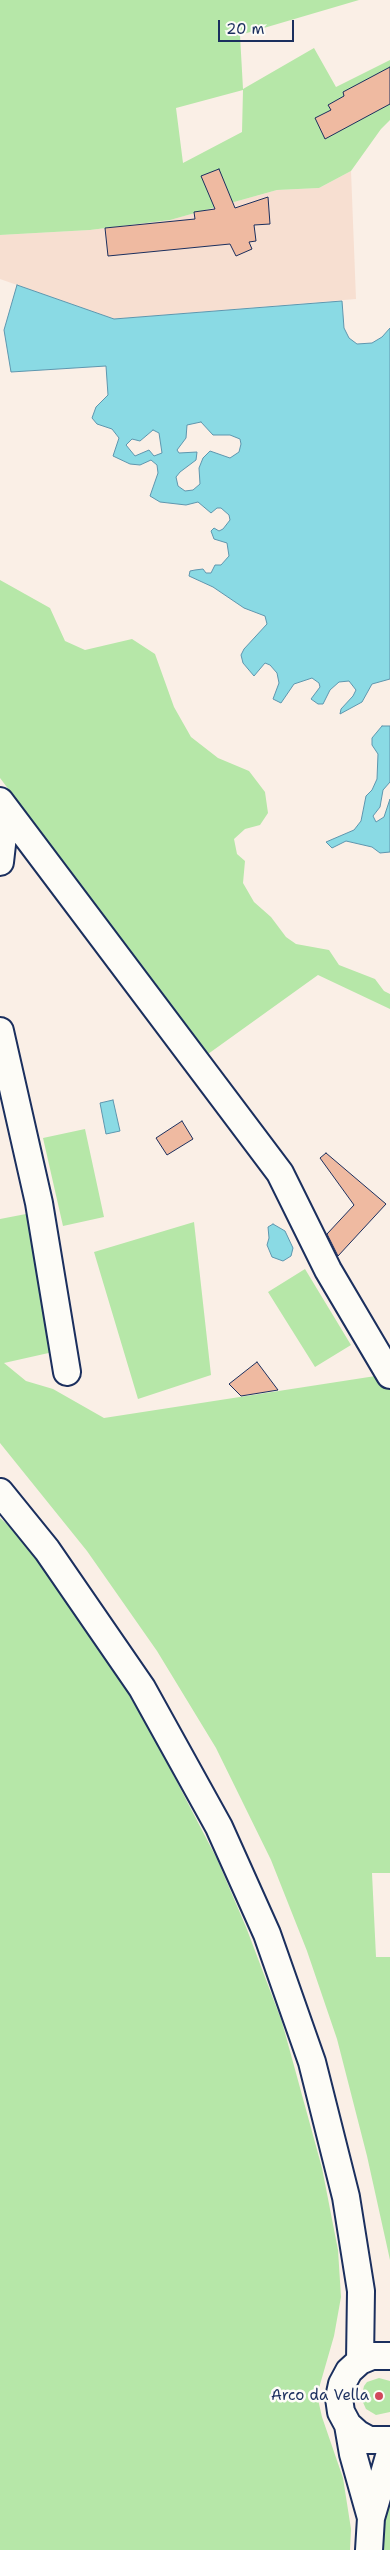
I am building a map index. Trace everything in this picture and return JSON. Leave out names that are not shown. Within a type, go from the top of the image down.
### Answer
[{"type":"street","points":[[0,862],[3,805]]},
{"type":"street","points":[[3,805],[280,1173],[328,1270],[390,1375]]},
{"type":"street","points":[[0,1031],[39,1203],[67,1372]]},
{"type":"street","points":[[0,1492],[47,1550],[142,1688],[219,1827],[263,1925],[312,2062],[346,2197],[361,2291],[360,2361]]},
{"type":"street","points":[[361,2291],[388,2356],[372,2356],[360,2361],[349,2371],[342,2384],[339,2398],[341,2412],[348,2425],[353,2454],[371,2518]]},
{"type":"street","points":[[348,2425],[369,2440],[390,2440]]},
{"type":"street","points":[[369,2550],[371,2518],[390,2453]]},
{"type":"shaded area","points":[[351,171],[356,299],[114,319],[0,279],[0,235],[90,230],[170,220],[277,190],[319,188]]},
{"type":"green space","points":[[0,0],[359,0],[240,35],[243,89],[314,48],[336,87],[390,60],[390,120],[381,129],[351,171],[319,188],[277,190],[170,220],[90,230],[0,235]],"holes":[[[243,90],[242,132],[183,163],[176,108]]]},
{"type":"green space","points":[[0,580],[50,608],[65,641],[85,650],[132,639],[155,654],[174,707],[191,737],[218,758],[249,771],[265,792],[268,813],[260,825],[245,829],[234,839],[237,854],[245,861],[243,883],[254,902],[271,917],[286,937],[296,944],[329,950],[339,965],[375,979],[384,991],[390,994],[390,1009],[318,975],[208,1054],[0,778]]},
{"type":"green space","points":[[85,1129],[104,1217],[63,1226],[43,1138]]},
{"type":"green space","points":[[26,1214],[53,1352],[4,1363],[26,1381],[53,1389],[104,1418],[382,1375],[390,1389],[390,1873],[372,1873],[376,1957],[390,1957],[390,2260],[367,2156],[337,2039],[307,1951],[271,1860],[216,1748],[157,1651],[87,1551],[0,1443],[0,1219]]},
{"type":"green space","points":[[194,1222],[211,1375],[138,1399],[94,1252]]},
{"type":"green space","points":[[305,1269],[351,1345],[315,1367],[268,1292]]},
{"type":"green space","points":[[0,1518],[16,1532],[58,1586],[104,1653],[152,1734],[217,1859],[246,1927],[282,2022],[322,2168],[338,2250],[341,2297],[334,2336],[317,2395],[322,2417],[343,2478],[351,2529],[350,2550],[0,2550]]},
{"type":"green space","points":[[379,2378],[390,2381],[390,2412],[376,2415],[366,2409],[361,2398],[367,2382]]},
{"type":"green space","points":[[390,2500],[390,2550],[382,2550],[386,2514]]},
{"type":"water","points":[[17,285],[114,319],[342,301],[344,328],[349,338],[357,344],[372,343],[382,337],[390,328],[390,679],[372,684],[362,702],[340,714],[341,709],[356,690],[349,681],[339,682],[330,690],[323,704],[318,704],[311,699],[320,687],[319,683],[312,678],[294,684],[281,703],[273,699],[279,683],[277,673],[270,665],[265,663],[254,676],[243,663],[241,655],[244,649],[267,624],[265,616],[244,608],[213,587],[189,576],[190,571],[195,570],[203,569],[206,573],[211,573],[215,565],[221,565],[229,556],[227,543],[214,539],[211,531],[214,528],[219,531],[223,529],[230,520],[229,515],[221,508],[217,508],[211,513],[198,502],[186,505],[160,502],[150,496],[158,473],[157,465],[151,460],[140,465],[130,464],[113,456],[119,438],[112,429],[97,424],[92,418],[96,407],[108,395],[106,366],[11,372],[4,330]],"holes":[[[201,422],[213,435],[230,435],[240,439],[241,444],[239,452],[230,458],[210,451],[203,458],[199,468],[200,484],[193,490],[185,491],[178,486],[176,477],[196,460],[197,452],[179,453],[177,450],[186,438],[187,425]],[[153,430],[159,433],[162,453],[154,456],[149,450],[135,456],[126,445],[132,439],[140,441]]]},
{"type":"water","points":[[382,726],[390,726],[390,782],[383,790],[380,807],[373,816],[376,822],[384,817],[390,799],[390,852],[380,853],[372,847],[346,841],[332,848],[326,842],[354,830],[361,821],[366,796],[372,790],[377,779],[378,754],[372,745],[372,738]]},
{"type":"water","points":[[113,1100],[120,1131],[106,1134],[100,1103]]},
{"type":"water","points":[[273,1224],[285,1231],[293,1248],[291,1256],[283,1261],[272,1257],[267,1245],[269,1238],[268,1227]]},
{"type":"building","points":[[390,67],[390,104],[325,139],[315,118],[331,110],[328,105],[344,96],[343,92]]},
{"type":"building","points":[[219,169],[235,208],[268,197],[270,224],[254,225],[256,241],[249,242],[252,249],[236,256],[230,244],[108,256],[105,228],[195,219],[194,212],[215,209],[201,176]]},
{"type":"building","points":[[182,1121],[193,1139],[167,1155],[156,1138]]},
{"type":"building","points":[[326,1153],[386,1204],[338,1256],[327,1234],[354,1205],[320,1158]]},
{"type":"building","points":[[257,1362],[278,1390],[241,1396],[229,1384]]},
{"type":"place","name":"Arco da Vella","points":[[379,2396]]}]
